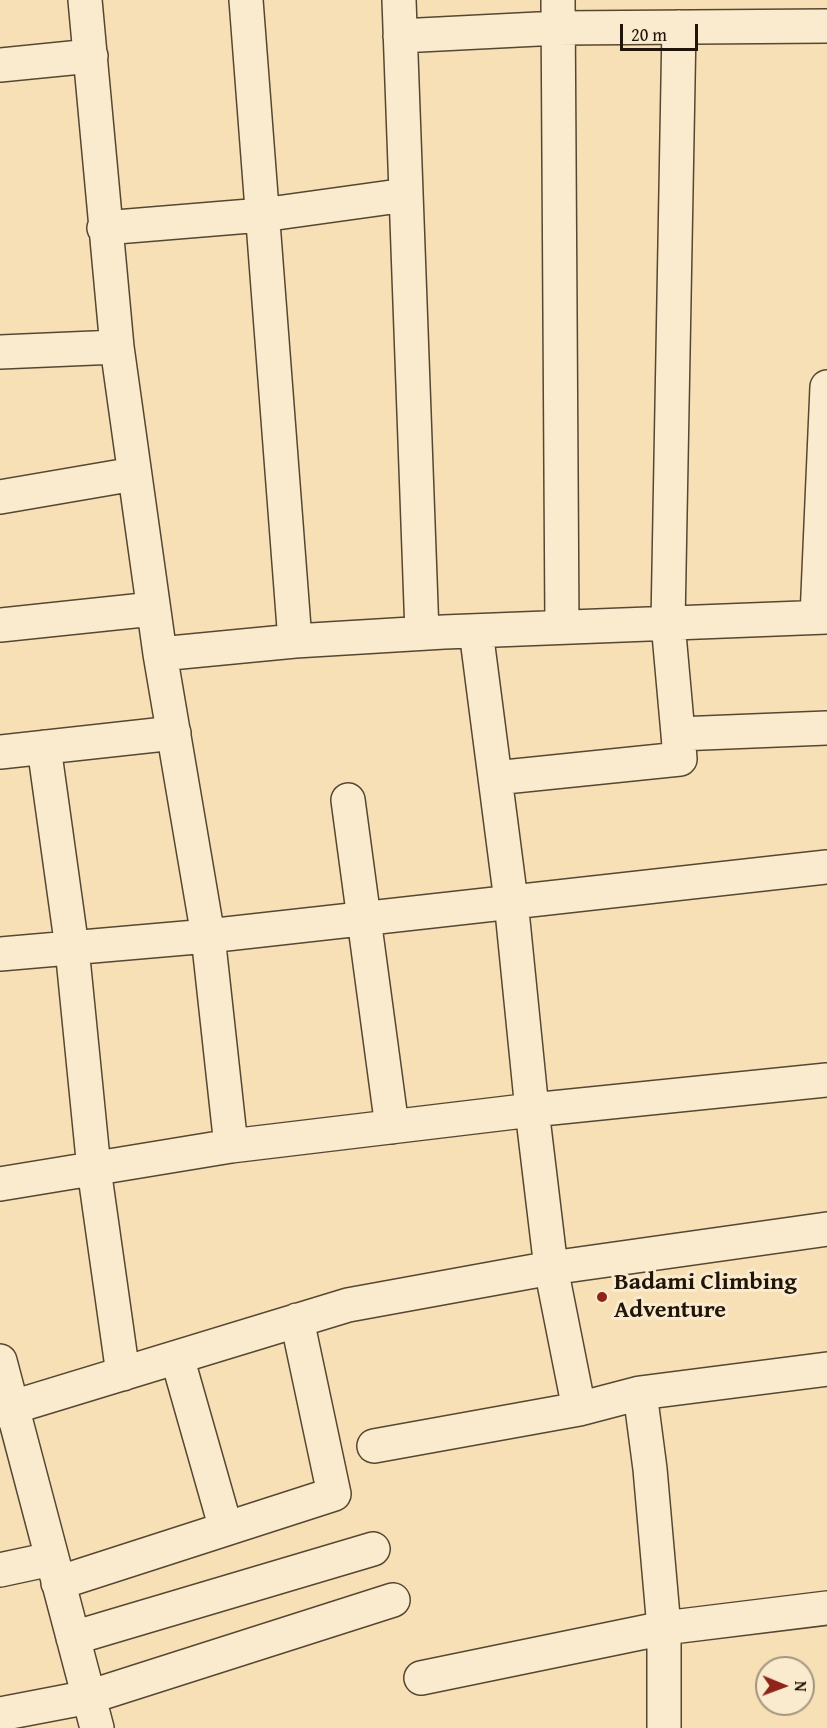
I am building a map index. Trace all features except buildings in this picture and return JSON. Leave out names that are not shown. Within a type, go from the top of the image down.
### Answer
[{"type":"street","points":[[85,0],[117,347],[153,609],[208,936],[231,1146]]},
{"type":"street","points":[[246,0],[296,641]]},
{"type":"street","points":[[399,0],[422,633]]},
{"type":"street","points":[[400,36],[558,14],[679,27],[827,26]]},
{"type":"street","points":[[558,14],[562,627]]},
{"type":"street","points":[[495,778],[680,759],[668,623],[679,27]]},
{"type":"street","points":[[0,65],[91,56]]},
{"type":"street","points":[[105,228],[262,215],[406,195]]},
{"type":"street","points":[[0,352],[117,347]]},
{"type":"street","points":[[160,654],[296,641],[422,633],[822,617],[827,387]]},
{"type":"street","points":[[0,497],[134,474]]},
{"type":"street","points":[[0,625],[153,609]]},
{"type":"street","points":[[476,631],[511,901],[532,1110],[552,1268],[579,1409]]},
{"type":"street","points":[[678,734],[827,728]]},
{"type":"street","points":[[0,752],[174,733]]},
{"type":"street","points":[[44,747],[72,948],[94,1169],[123,1374]]},
{"type":"street","points":[[348,800],[392,1127]]},
{"type":"street","points":[[0,954],[208,936],[827,867]]},
{"type":"street","points":[[0,1184],[231,1146],[532,1110],[827,1080]]},
{"type":"street","points":[[6,1409],[348,1305],[552,1268],[827,1229]]},
{"type":"street","points":[[0,1570],[55,1571],[226,1529],[334,1494],[297,1320]]},
{"type":"street","points":[[177,1357],[226,1529]]},
{"type":"street","points":[[0,1360],[6,1409],[55,1571],[97,1728]]},
{"type":"street","points":[[374,1446],[579,1409],[640,1393],[827,1369]]},
{"type":"street","points":[[640,1393],[650,1469],[664,1628],[664,1728]]},
{"type":"street","points":[[73,1638],[373,1549]]},
{"type":"street","points":[[0,1714],[89,1697],[393,1600]]},
{"type":"street","points":[[422,1678],[664,1628],[827,1608]]},
{"type":"place","name":"Badami Climbing Adventure","points":[[602,1297]]}]
